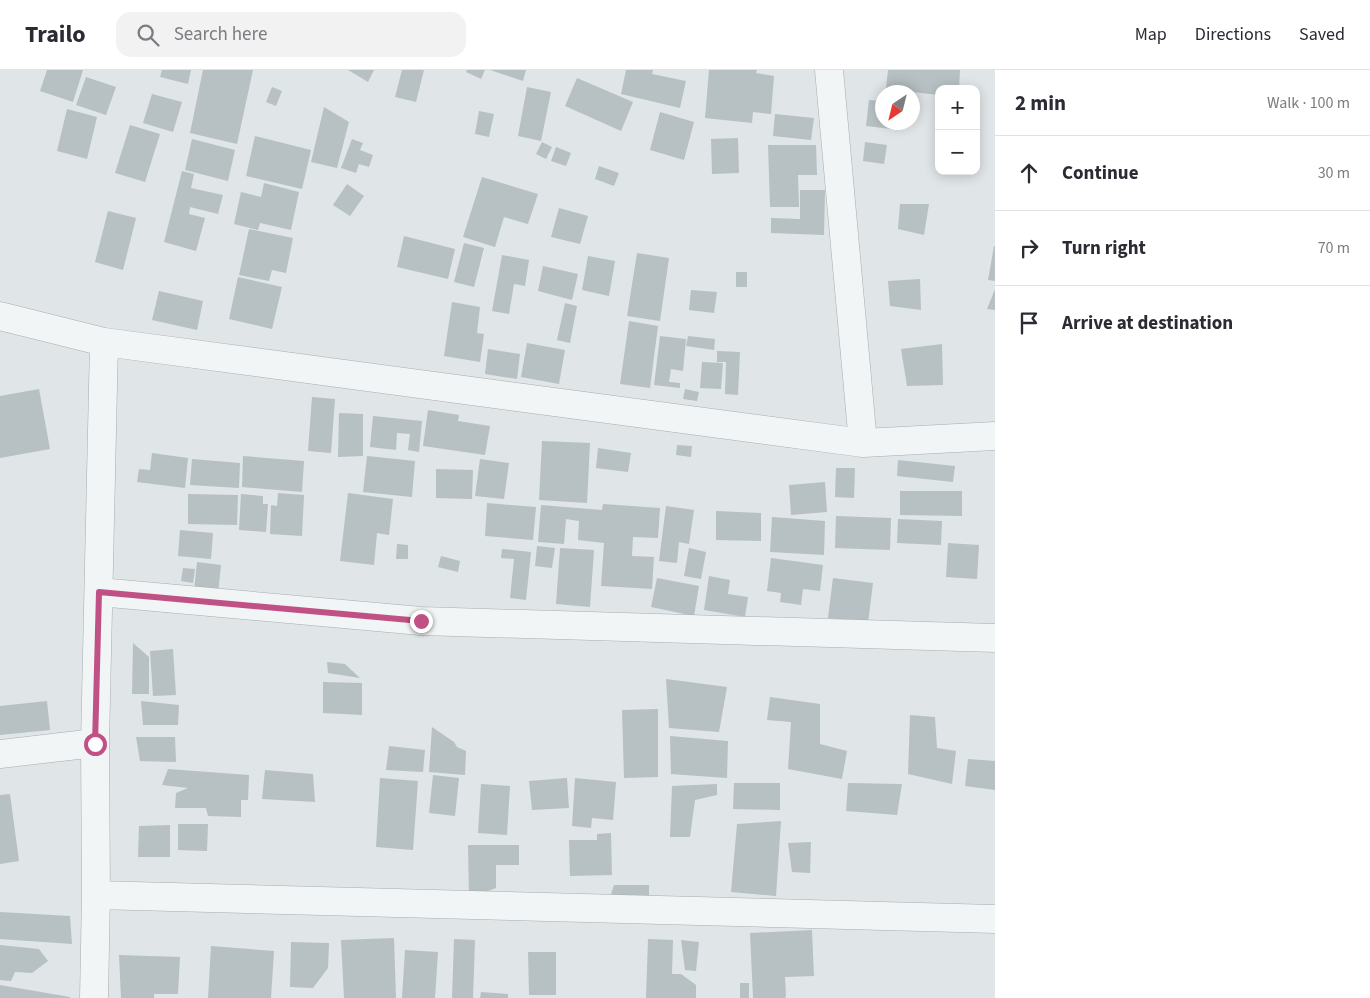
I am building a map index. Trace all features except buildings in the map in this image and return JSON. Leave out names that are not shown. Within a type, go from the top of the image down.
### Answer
[{"type":"street","points":[[829,70],[864,443]]},
{"type":"street","points":[[0,316],[104,342],[864,443],[995,436]]},
{"type":"street","points":[[94,998],[96,895],[95,744],[104,342]]},
{"type":"street","points":[[99,592],[421,621],[995,638]]},
{"type":"street","points":[[0,754],[95,744]]},
{"type":"street","points":[[96,895],[995,919]]},
{"type":"route","points":[[95,744],[99,592],[421,621]]}]
